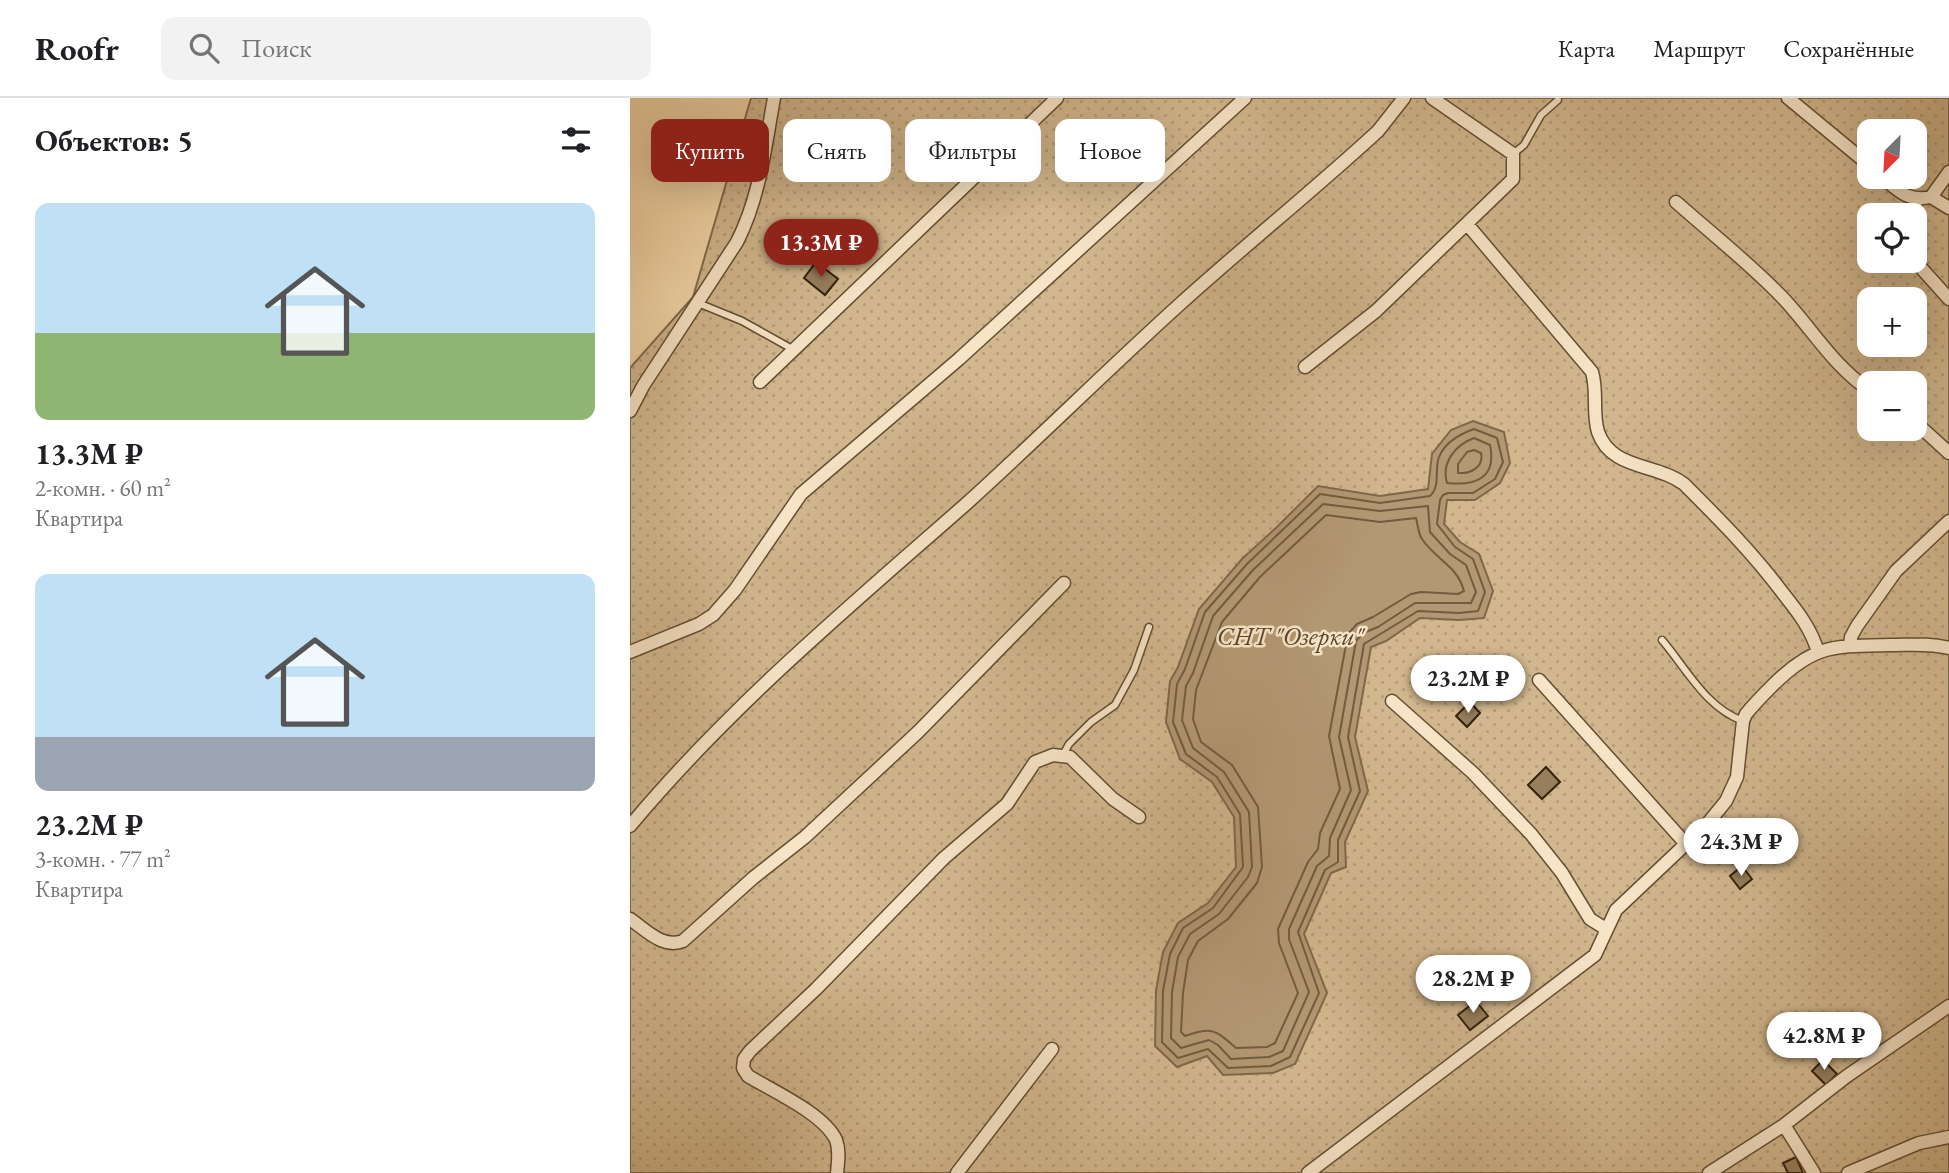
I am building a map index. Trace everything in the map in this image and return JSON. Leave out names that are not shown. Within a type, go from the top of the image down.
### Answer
[{"type":"street","points":[[630,411],[643,386],[748,221],[758,190],[774,98]]},
{"type":"street","points":[[760,382],[1057,98]]},
{"type":"street","points":[[630,652],[699,624],[713,615],[735,590],[801,494],[959,359],[1245,98]]},
{"type":"street","points":[[630,826],[673,774],[710,737],[840,615],[1014,461],[1167,316],[1349,158],[1378,131],[1404,98]]},
{"type":"street","points":[[1305,367],[1376,311],[1513,180],[1513,154],[1432,98]]},
{"type":"street","points":[[1788,98],[1857,155]]},
{"type":"street","points":[[1920,203],[1949,172]]},
{"type":"street","points":[[1898,189],[1908,197],[1924,198],[1949,208]]},
{"type":"street","points":[[1676,202],[1764,279],[1801,318],[1841,367],[1857,380]]},
{"type":"street","points":[[1467,224],[1592,372],[1595,383],[1596,422],[1605,447],[1625,461],[1673,475],[1684,484],[1756,558],[1813,635],[1818,652]]},
{"type":"street","points":[[1926,273],[1949,299]]},
{"type":"street","points":[[1927,433],[1949,453]]},
{"type":"street","points":[[1850,646],[1857,626],[1896,572],[1949,521]]},
{"type":"street","points":[[630,919],[666,944],[683,941],[753,878],[805,837],[918,732],[1064,583]]},
{"type":"street","points":[[1308,1173],[1595,955],[1616,910],[1719,812],[1733,788],[1740,758],[1743,721],[1752,706],[1791,667],[1806,656],[1850,646],[1924,644],[1949,648]]},
{"type":"street","points":[[1539,680],[1686,844]]},
{"type":"street","points":[[1392,701],[1473,773],[1531,834],[1562,873],[1590,919],[1605,929]]},
{"type":"street","points":[[837,1173],[839,1151],[836,1139],[812,1115],[748,1076],[743,1068],[744,1059],[944,858],[1007,804],[1035,762],[1063,755],[1078,763],[1113,799],[1139,817]]},
{"type":"street","points":[[1709,1173],[1784,1125],[1847,1076],[1949,1006]]},
{"type":"street","points":[[957,1173],[1052,1049]]},
{"type":"street","points":[[1784,1125],[1814,1173]]},
{"type":"street","points":[[1848,1173],[1896,1151],[1947,1136]]},
{"type":"lane","points":[[1513,154],[1524,145],[1541,115],[1558,100]]},
{"type":"lane","points":[[698,303],[742,321],[794,350]]},
{"type":"lane","points":[[1063,755],[1069,744],[1091,722],[1115,705],[1134,670],[1149,627]]},
{"type":"lane","points":[[1662,640],[1699,688],[1725,713],[1743,721]]},
{"type":"green space","name":"СНТ \"Озерки\"","points":[[751,98],[1949,98],[1949,1173],[630,1173],[630,368],[693,297],[727,182],[769,182],[769,119],[745,119]]},
{"type":"water","points":[[1473,421],[1504,432],[1510,463],[1500,483],[1475,500],[1447,500],[1444,524],[1460,542],[1479,554],[1493,591],[1484,618],[1420,618],[1386,641],[1371,647],[1355,737],[1368,791],[1345,842],[1346,867],[1331,873],[1304,934],[1327,993],[1295,1064],[1273,1073],[1223,1075],[1207,1056],[1177,1067],[1155,1046],[1156,990],[1163,952],[1178,923],[1208,903],[1236,867],[1234,817],[1212,782],[1180,759],[1166,722],[1170,681],[1178,667],[1199,609],[1242,559],[1318,486],[1380,496],[1428,489],[1432,454],[1451,430]]},
{"type":"building","points":[[816,262],[838,279],[825,295],[804,278]]},
{"type":"building","points":[[1470,702],[1480,713],[1467,727],[1456,716]]},
{"type":"building","points":[[1546,767],[1560,782],[1542,799],[1528,785]]},
{"type":"building","points":[[1742,866],[1752,879],[1740,889],[1730,876]]},
{"type":"building","points":[[1476,1001],[1488,1016],[1470,1030],[1458,1015]]},
{"type":"building","points":[[1823,1060],[1837,1074],[1826,1085],[1812,1071]]},
{"type":"building","points":[[1796,1157],[1803,1173],[1788,1173],[1783,1163]]}]
